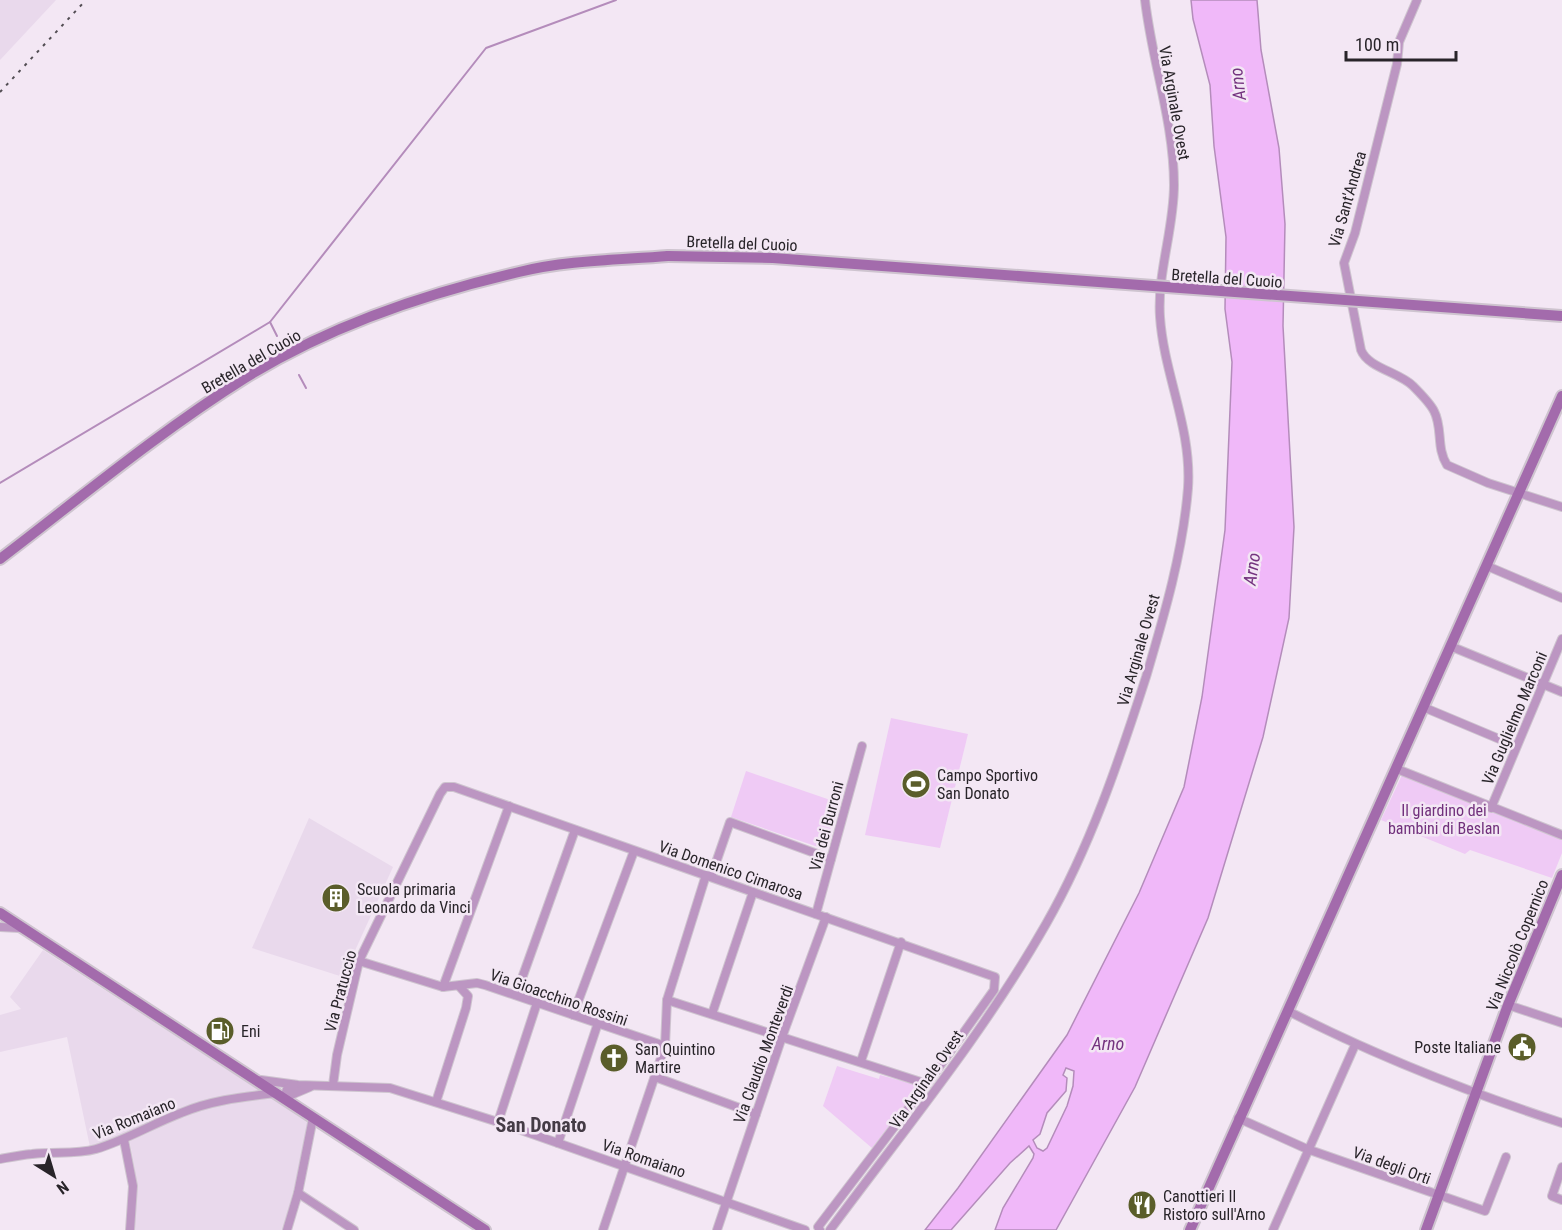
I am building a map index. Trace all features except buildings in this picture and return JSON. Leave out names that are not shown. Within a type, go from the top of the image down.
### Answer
[{"type":"main road","name":"Bretella del Cuoio","points":[[0,559],[201,408],[287,354],[348,325],[420,298],[521,271],[668,256],[773,258],[1562,316]]},
{"type":"main road","points":[[1190,1230],[1562,396]]},
{"type":"main road","name":"Via Niccolò Copernico","points":[[1426,1230],[1508,1005],[1562,875]]},
{"type":"main road","points":[[0,913],[485,1230]]},
{"type":"street","name":"Via Arginale Ovest","points":[[830,1230],[920,1113],[1047,922],[1092,828],[1119,758],[1158,636],[1176,569],[1186,510],[1188,454],[1180,406],[1162,343],[1160,313],[1174,180],[1167,120],[1144,0]]},
{"type":"street","name":"Via Sant'Andrea","points":[[1417,0],[1399,42],[1397,64],[1355,233],[1344,263],[1344,273],[1364,356],[1396,373],[1413,386],[1434,411],[1439,447],[1448,465],[1488,483],[1562,507]]},
{"type":"street","points":[[1487,566],[1562,598]]},
{"type":"street","name":"Via Guglielmo Marconi","points":[[1491,808],[1562,639]]},
{"type":"street","points":[[1450,646],[1562,692]]},
{"type":"street","points":[[1423,707],[1516,746]]},
{"type":"street","name":"Via dei Burroni","points":[[816,914],[862,746]]},
{"type":"street","points":[[1397,769],[1562,835]]},
{"type":"street","name":"Via Pratuccio","points":[[333,1085],[337,1055],[359,961],[440,794],[445,787],[454,787]]},
{"type":"street","name":"Via Domenico Cimarosa","points":[[454,787],[990,974],[996,981],[994,990],[927,1084]]},
{"type":"street","points":[[359,961],[443,987],[509,806]]},
{"type":"street","points":[[603,1230],[664,1046],[667,1000],[708,876],[730,822],[831,859]]},
{"type":"street","points":[[516,995],[575,830]]},
{"type":"street","points":[[573,1015],[634,851]]},
{"type":"street","points":[[711,1013],[753,892]]},
{"type":"street","name":"Via Claudio Monteverdi","points":[[717,1230],[782,1037],[826,917]]},
{"type":"street","points":[[0,927],[25,929]]},
{"type":"street","points":[[861,1061],[901,942]]},
{"type":"street","name":"Via Gioacchino Rossini","points":[[443,987],[477,983],[664,1046]]},
{"type":"street","points":[[436,1102],[466,1008],[468,996],[459,986]]},
{"type":"street","points":[[667,1000],[927,1084],[836,1202],[818,1227],[820,1230]]},
{"type":"street","points":[[498,1122],[537,1003]]},
{"type":"street","points":[[1508,1005],[1562,1023]]},
{"type":"street","points":[[1288,1011],[1355,1045],[1475,1094],[1562,1123]]},
{"type":"street","points":[[558,1143],[598,1023]]},
{"type":"street","points":[[1273,1230],[1355,1045]]},
{"type":"street","points":[[654,1077],[756,1114]]},
{"type":"street","name":"Via Romaiano","points":[[253,1078],[301,1087],[333,1085],[390,1088],[498,1122],[805,1230]]},
{"type":"street","points":[[287,1230],[298,1193],[310,1116],[301,1101],[301,1087]]},
{"type":"street","name":"Via Romaiano","points":[[0,1159],[32,1154],[72,1153],[124,1140],[180,1113],[206,1104],[231,1098],[280,1096],[301,1087]]},
{"type":"street","name":"Via degli Orti","points":[[1238,1118],[1307,1149],[1485,1211],[1506,1157]]},
{"type":"street","points":[[124,1140],[133,1186],[130,1230]]},
{"type":"street","points":[[1562,1167],[1552,1196],[1562,1200]]},
{"type":"street","points":[[298,1193],[354,1230]]},
{"type":"shaded area","points":[[0,0],[56,0],[0,60]]},
{"type":"shaded area","points":[[309,818],[393,867],[343,977],[252,948]]},
{"type":"shaded area","points":[[43,950],[311,1124],[283,1230],[134,1230],[135,1170],[128,1132],[90,1147],[67,1037],[0,1052],[0,1015],[21,1009],[10,997]]},
{"type":"green space","name":"Campo Sportivo San Donato","points":[[891,718],[968,734],[940,848],[865,835]]},
{"type":"green space","points":[[746,771],[839,803],[824,849],[731,817]]},
{"type":"green space","name":"Il giardino dei bambini di Beslan","points":[[1402,775],[1562,840],[1562,853],[1552,878],[1470,850],[1465,854],[1381,820]]},
{"type":"green space","points":[[837,1066],[879,1079],[880,1075],[913,1084],[915,1092],[872,1148],[823,1106]]},
{"type":"water","name":"Arno","points":[[1191,0],[1257,0],[1261,50],[1279,148],[1285,224],[1283,326],[1294,527],[1289,618],[1263,737],[1208,918],[1135,1087],[1056,1230],[995,1230],[1003,1208],[1033,1158],[1034,1154],[1029,1146],[1010,1163],[951,1230],[925,1230],[958,1188],[1067,1035],[1139,893],[1184,787],[1202,697],[1225,530],[1232,362],[1225,309],[1226,237],[1214,146],[1210,85],[1193,19]],"holes":[[[1066,1068],[1074,1071],[1073,1086],[1067,1106],[1047,1148],[1043,1151],[1037,1148],[1033,1140],[1040,1134],[1047,1113],[1066,1091],[1067,1078],[1063,1075]]]},
{"type":"waterway","points":[[0,483],[270,322],[486,48],[616,0]]},
{"type":"waterway","points":[[270,322],[277,336]]},
{"type":"waterway","points":[[299,375],[306,388]]},
{"type":"railway","points":[[0,92],[86,0]]},
{"type":"place","name":"Campo Sportivo San Donato","points":[[916,784]]},
{"type":"place","name":"Scuola primaria Leonardo da Vinci","points":[[336,898]]},
{"type":"place","name":"Eni","points":[[220,1031]]},
{"type":"place","name":"Poste Italiane","points":[[1522,1047]]},
{"type":"place","name":"San Quintino Martire","points":[[614,1058]]},
{"type":"place","name":"Canottieri Il Ristoro sull'Arno","points":[[1142,1205]]},
{"type":"district","name":"San Donato","points":[[541,1125]]}]
